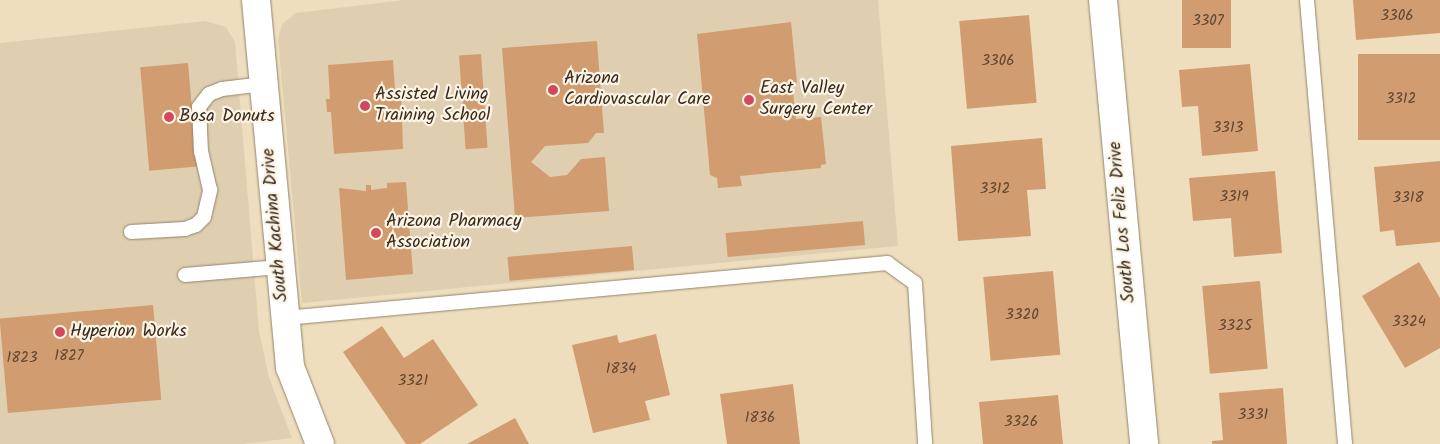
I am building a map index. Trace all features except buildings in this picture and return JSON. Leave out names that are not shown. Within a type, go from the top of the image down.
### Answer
[{"type":"street","name":"South Kachina Drive","points":[[256,0],[290,367],[320,444]]},
{"type":"street","name":"South Los Feliz Drive","points":[[1103,0],[1144,444]]},
{"type":"lane","points":[[1308,0],[1345,444]]},
{"type":"lane","points":[[130,232],[185,228],[196,225],[204,217],[210,190],[202,152],[199,107],[209,94],[222,90],[264,84]]},
{"type":"lane","points":[[285,318],[887,262],[915,283],[926,444]]},
{"type":"lane","points":[[185,276],[280,267]]},
{"type":"shaded area","points":[[404,0],[878,0],[898,246],[302,303],[278,39],[282,24],[296,13]]},
{"type":"shaded area","points":[[205,21],[226,27],[235,42],[259,331],[269,378],[292,438],[243,444],[0,444],[0,43]]},
{"type":"place","name":"Arizona Cardiovascular Care","points":[[553,90]]},
{"type":"place","name":"East Valley Surgery Center","points":[[749,100]]},
{"type":"place","name":"Assisted Living Training School","points":[[365,106]]},
{"type":"place","name":"Bosa Donuts","points":[[169,117]]},
{"type":"place","name":"Arizona Pharmacy Association","points":[[376,233]]},
{"type":"place","name":"Hyperion Works","points":[[60,332]]}]
